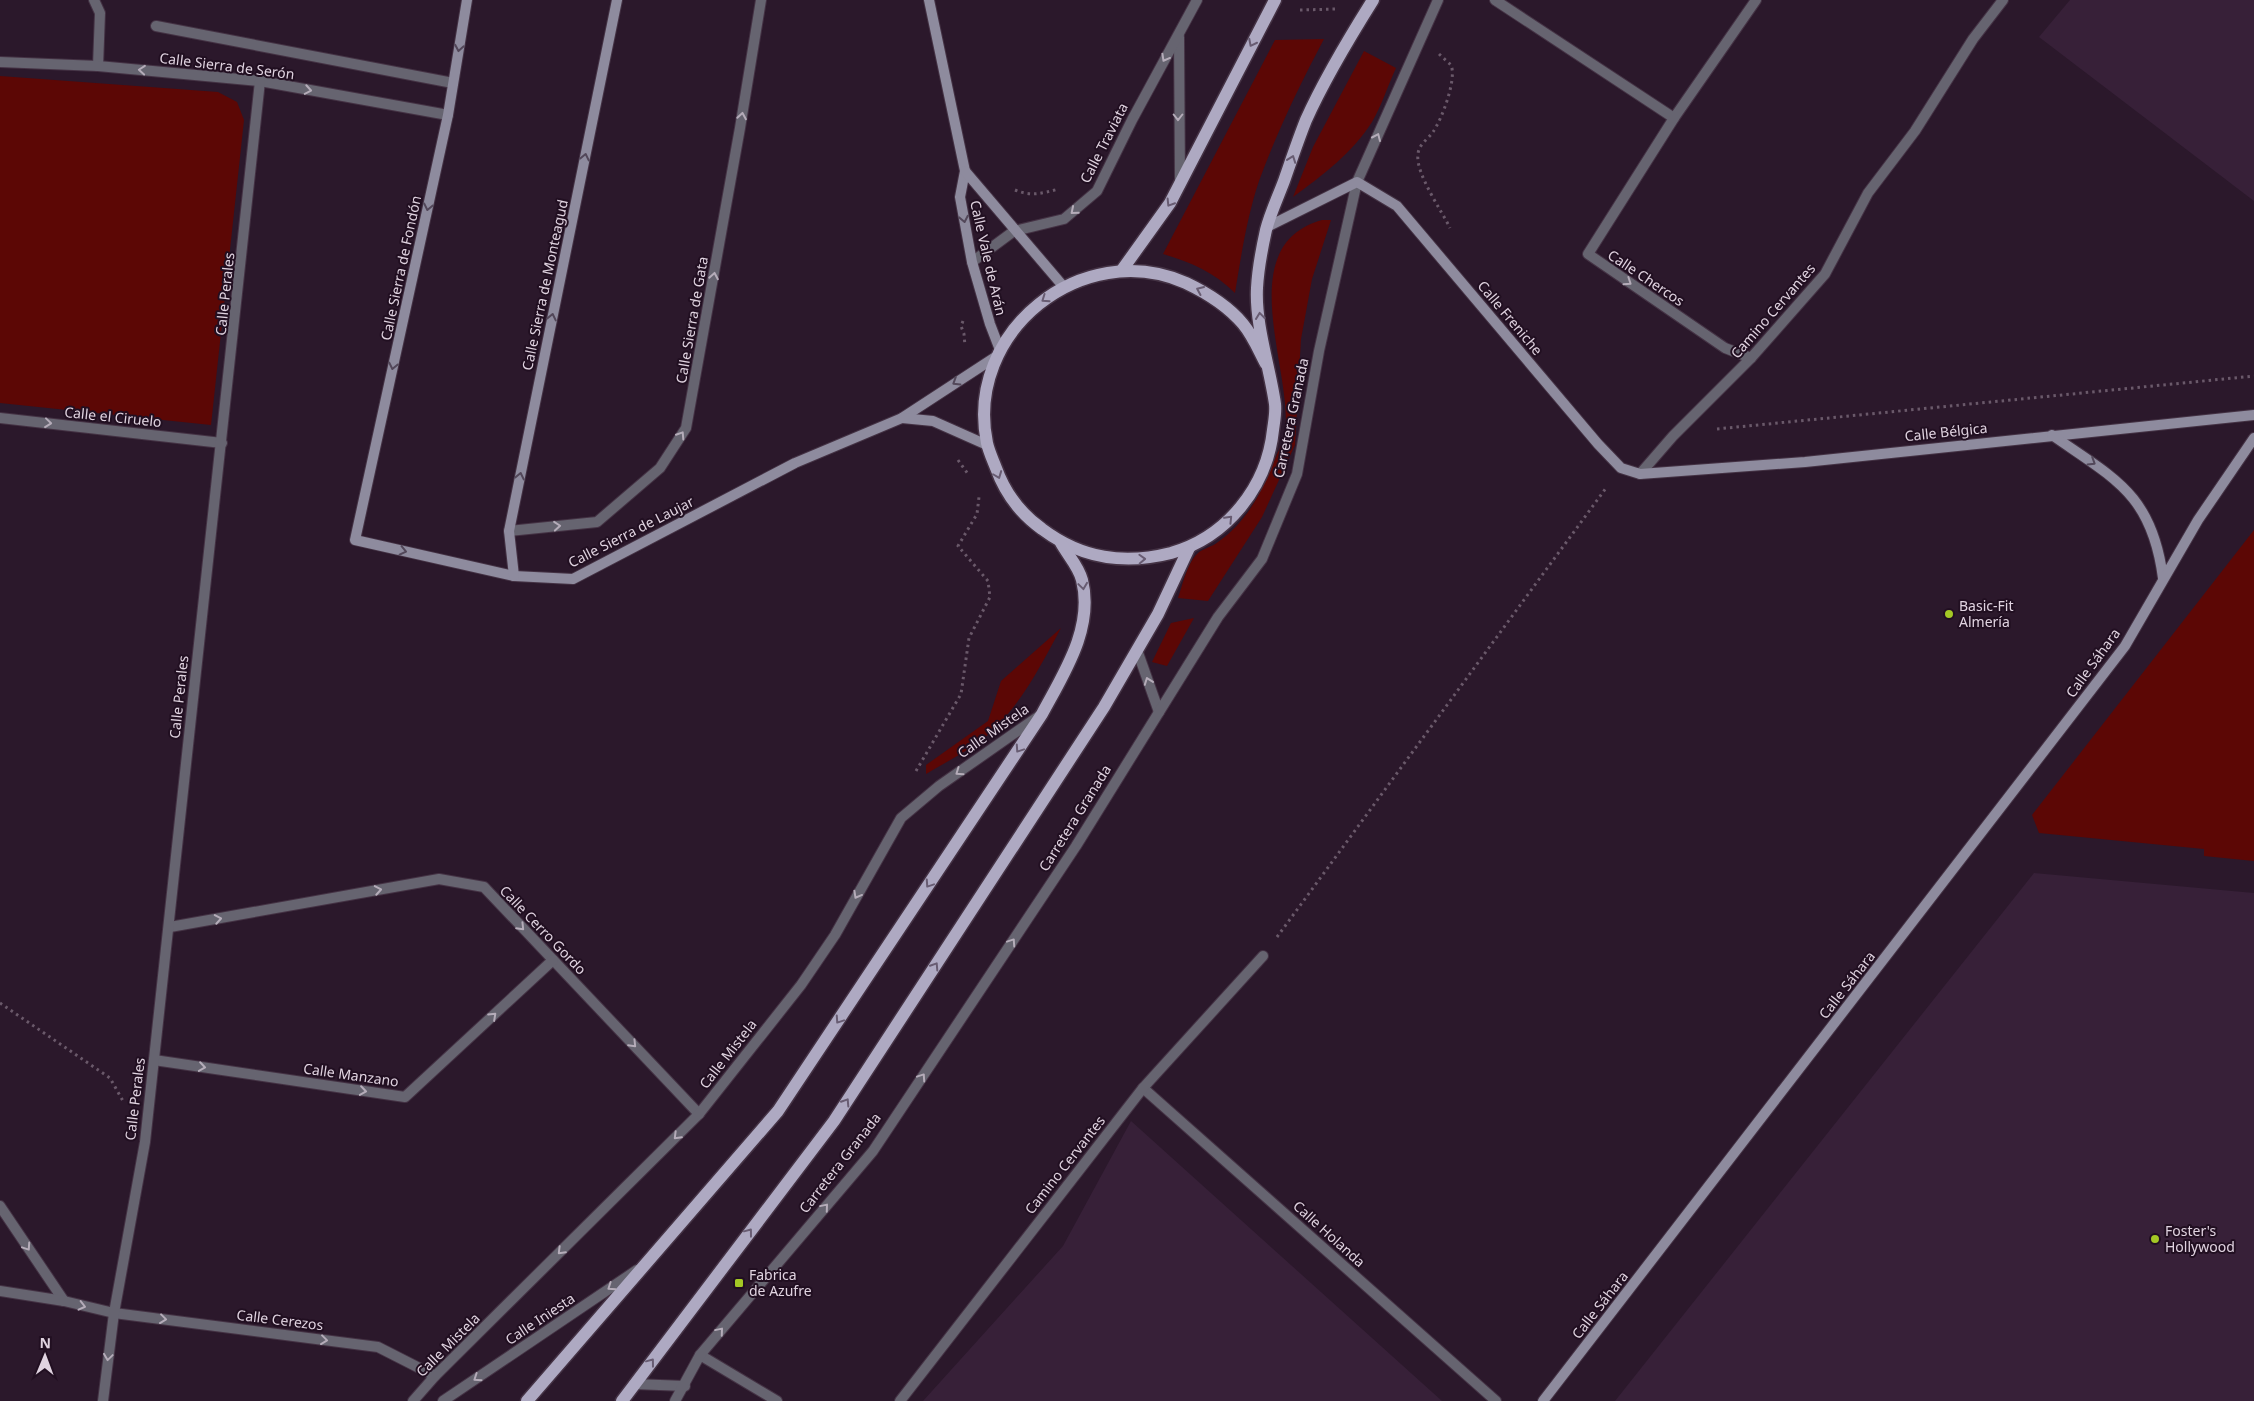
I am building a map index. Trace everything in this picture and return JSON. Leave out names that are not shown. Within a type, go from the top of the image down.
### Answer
[{"type":"main road","points":[[1122,270],[1170,203],[1274,0]]},
{"type":"main road","name":"Carretera Granada","points":[[1266,364],[1244,324],[1209,294],[1168,275],[1122,270],[1092,276],[1063,286],[1030,310],[999,353],[988,385],[984,415],[987,445],[1002,484],[1027,518],[1061,543],[1102,558],[1147,559],[1189,548],[1226,524],[1254,491],[1271,450],[1275,407],[1266,364],[1257,289],[1267,227],[1307,118],[1373,0]]},
{"type":"main road","name":"Carretera Granada","points":[[527,1401],[652,1260],[778,1112],[1042,714],[1074,654],[1086,610],[1082,578],[1061,543]]},
{"type":"main road","points":[[622,1401],[834,1121],[1104,707],[1158,614],[1189,548]]},
{"type":"street","points":[[94,0],[100,13],[98,66]]},
{"type":"street","name":"Calle Sierra de Fondón","points":[[356,540],[448,114],[468,0]]},
{"type":"street","name":"Calle Sierra de Monteagud","points":[[514,576],[509,531],[617,0]]},
{"type":"street","name":"Calle Sierra de Gata","points":[[509,531],[597,522],[660,468],[686,428],[740,128],[760,0]]},
{"type":"street","name":"Calle Vale de Arán","points":[[929,0],[965,171],[960,197],[972,262],[999,353]]},
{"type":"street","name":"Calle Traviata","points":[[972,262],[1014,231],[1064,219],[1097,191],[1132,120],[1197,0]]},
{"type":"street","name":"Carretera Granada","points":[[675,1401],[685,1386],[700,1355],[873,1151],[1076,846],[1218,617],[1262,559],[1297,474],[1319,351],[1357,182],[1438,0]]},
{"type":"street","points":[[1495,0],[1674,118]]},
{"type":"street","name":"Calle Chercos","points":[[1752,358],[1725,348],[1588,254],[1674,118],[1756,0]]},
{"type":"street","name":"Camino Cervantes","points":[[1640,474],[1673,436],[1752,358],[1825,274],[1868,193],[1915,131],[1973,39],[2003,0]]},
{"type":"street","name":"Calle Sierra de Serón","points":[[156,26],[453,83]]},
{"type":"street","name":"Calle Traviata","points":[[1179,33],[1180,185]]},
{"type":"street","name":"Calle Sierra de Serón","points":[[0,62],[98,66],[260,81],[448,114]]},
{"type":"street","name":"Calle Perales","points":[[102,1401],[114,1313],[145,1142],[170,927],[189,727],[222,443],[260,81]]},
{"type":"street","name":"Calle Vale de Arán","points":[[965,171],[1014,231],[1063,286]]},
{"type":"street","points":[[1267,227],[1357,182]]},
{"type":"street","name":"Calle Freniche","points":[[1357,182],[1396,206],[1598,444],[1621,468],[1640,474]]},
{"type":"street","name":"Calle Sierra de Laujar","points":[[356,540],[514,576],[574,579],[795,463],[902,418],[999,353]]},
{"type":"street","name":"Calle Bélgica","points":[[1640,474],[1805,462],[2254,415]]},
{"type":"street","name":"Calle el Ciruelo","points":[[0,418],[222,443]]},
{"type":"street","name":"Calle Sierra de Laujar","points":[[902,418],[933,421],[987,445]]},
{"type":"street","points":[[2052,435],[2098,465],[2133,495],[2153,535],[2160,554],[2163,578]]},
{"type":"street","name":"Calle Sáhara","points":[[1543,1401],[2125,646],[2198,520],[2254,438]]},
{"type":"street","points":[[1137,650],[1160,712]]},
{"type":"street","name":"Calle Mistela","points":[[413,1401],[435,1376],[699,1114],[811,970],[835,935],[901,818],[938,786],[1042,714]]},
{"type":"street","name":"Calle Cerro Gordo","points":[[170,927],[439,879],[484,887],[699,1114]]},
{"type":"street","name":"Camino Cervantes","points":[[900,1401],[1143,1088],[1263,956]]},
{"type":"street","name":"Calle Manzano","points":[[154,1060],[405,1097],[553,960]]},
{"type":"street","name":"Calle Holanda","points":[[1143,1088],[1496,1401]]},
{"type":"street","points":[[0,1206],[64,1301]]},
{"type":"street","name":"Calle Iniesta","points":[[443,1401],[652,1260]]},
{"type":"street","name":"Calle Cerezos","points":[[0,1292],[64,1301],[114,1313],[378,1347],[435,1376]]},
{"type":"street","points":[[700,1355],[777,1401]]},
{"type":"street","points":[[634,1384],[685,1386]]},
{"type":"path","points":[[1274,0],[1289,9],[1345,9],[1362,18]]},
{"type":"path","points":[[1417,45],[1444,56],[1453,70],[1450,89],[1436,128],[1418,153],[1421,168],[1431,195],[1452,233]]},
{"type":"path","points":[[1012,188],[1028,195],[1039,195],[1058,190],[1097,191]]},
{"type":"path","points":[[965,318],[961,326],[964,334],[965,349]]},
{"type":"path","points":[[1712,429],[2254,376]]},
{"type":"path","points":[[933,421],[938,440],[949,449],[970,478]]},
{"type":"path","points":[[1263,956],[1621,468]]},
{"type":"path","points":[[910,779],[961,694],[969,638],[990,597],[988,582],[958,546],[977,514],[979,496],[977,490]]},
{"type":"path","points":[[0,1003],[110,1078],[145,1142]]},
{"type":"shaded area","points":[[2070,0],[2254,0],[2254,201],[2039,37]]},
{"type":"shaded area","points":[[1324,39],[1289,109],[1259,181],[1242,251],[1235,293],[1202,269],[1163,254],[1275,40]]},
{"type":"shaded area","points":[[1364,51],[1396,68],[1379,109],[1356,143],[1326,172],[1293,197],[1313,147]]},
{"type":"shaded area","points":[[0,76],[218,92],[237,102],[244,120],[211,425],[0,403]]},
{"type":"shaded area","points":[[1322,220],[1331,220],[1312,279],[1301,339],[1295,445],[1262,517],[1208,601],[1178,598],[1194,557],[1200,551],[1216,544],[1229,534],[1253,505],[1265,483],[1283,440],[1285,434],[1285,408],[1272,313],[1272,283],[1279,256],[1294,234]]},
{"type":"shaded area","points":[[2254,530],[2254,861],[2204,856],[2204,849],[2039,833],[2032,815]]},
{"type":"shaded area","points":[[1194,618],[1167,666],[1152,662],[1171,623]]},
{"type":"shaded area","points":[[1061,628],[1027,688],[1007,716],[982,740],[962,754],[926,774],[926,765],[988,721],[1001,681]]},
{"type":"shaded area","points":[[2034,873],[2254,893],[2254,1401],[1615,1401]]},
{"type":"shaded area","points":[[1131,1121],[1442,1401],[923,1401],[1063,1246]]},
{"type":"place","name":"Basic-Fit Almería","points":[[1949,614]]},
{"type":"place","name":"Foster's Hollywood","points":[[2155,1239]]},
{"type":"place","name":"Fabrica de Azufre","points":[[739,1283]]}]
